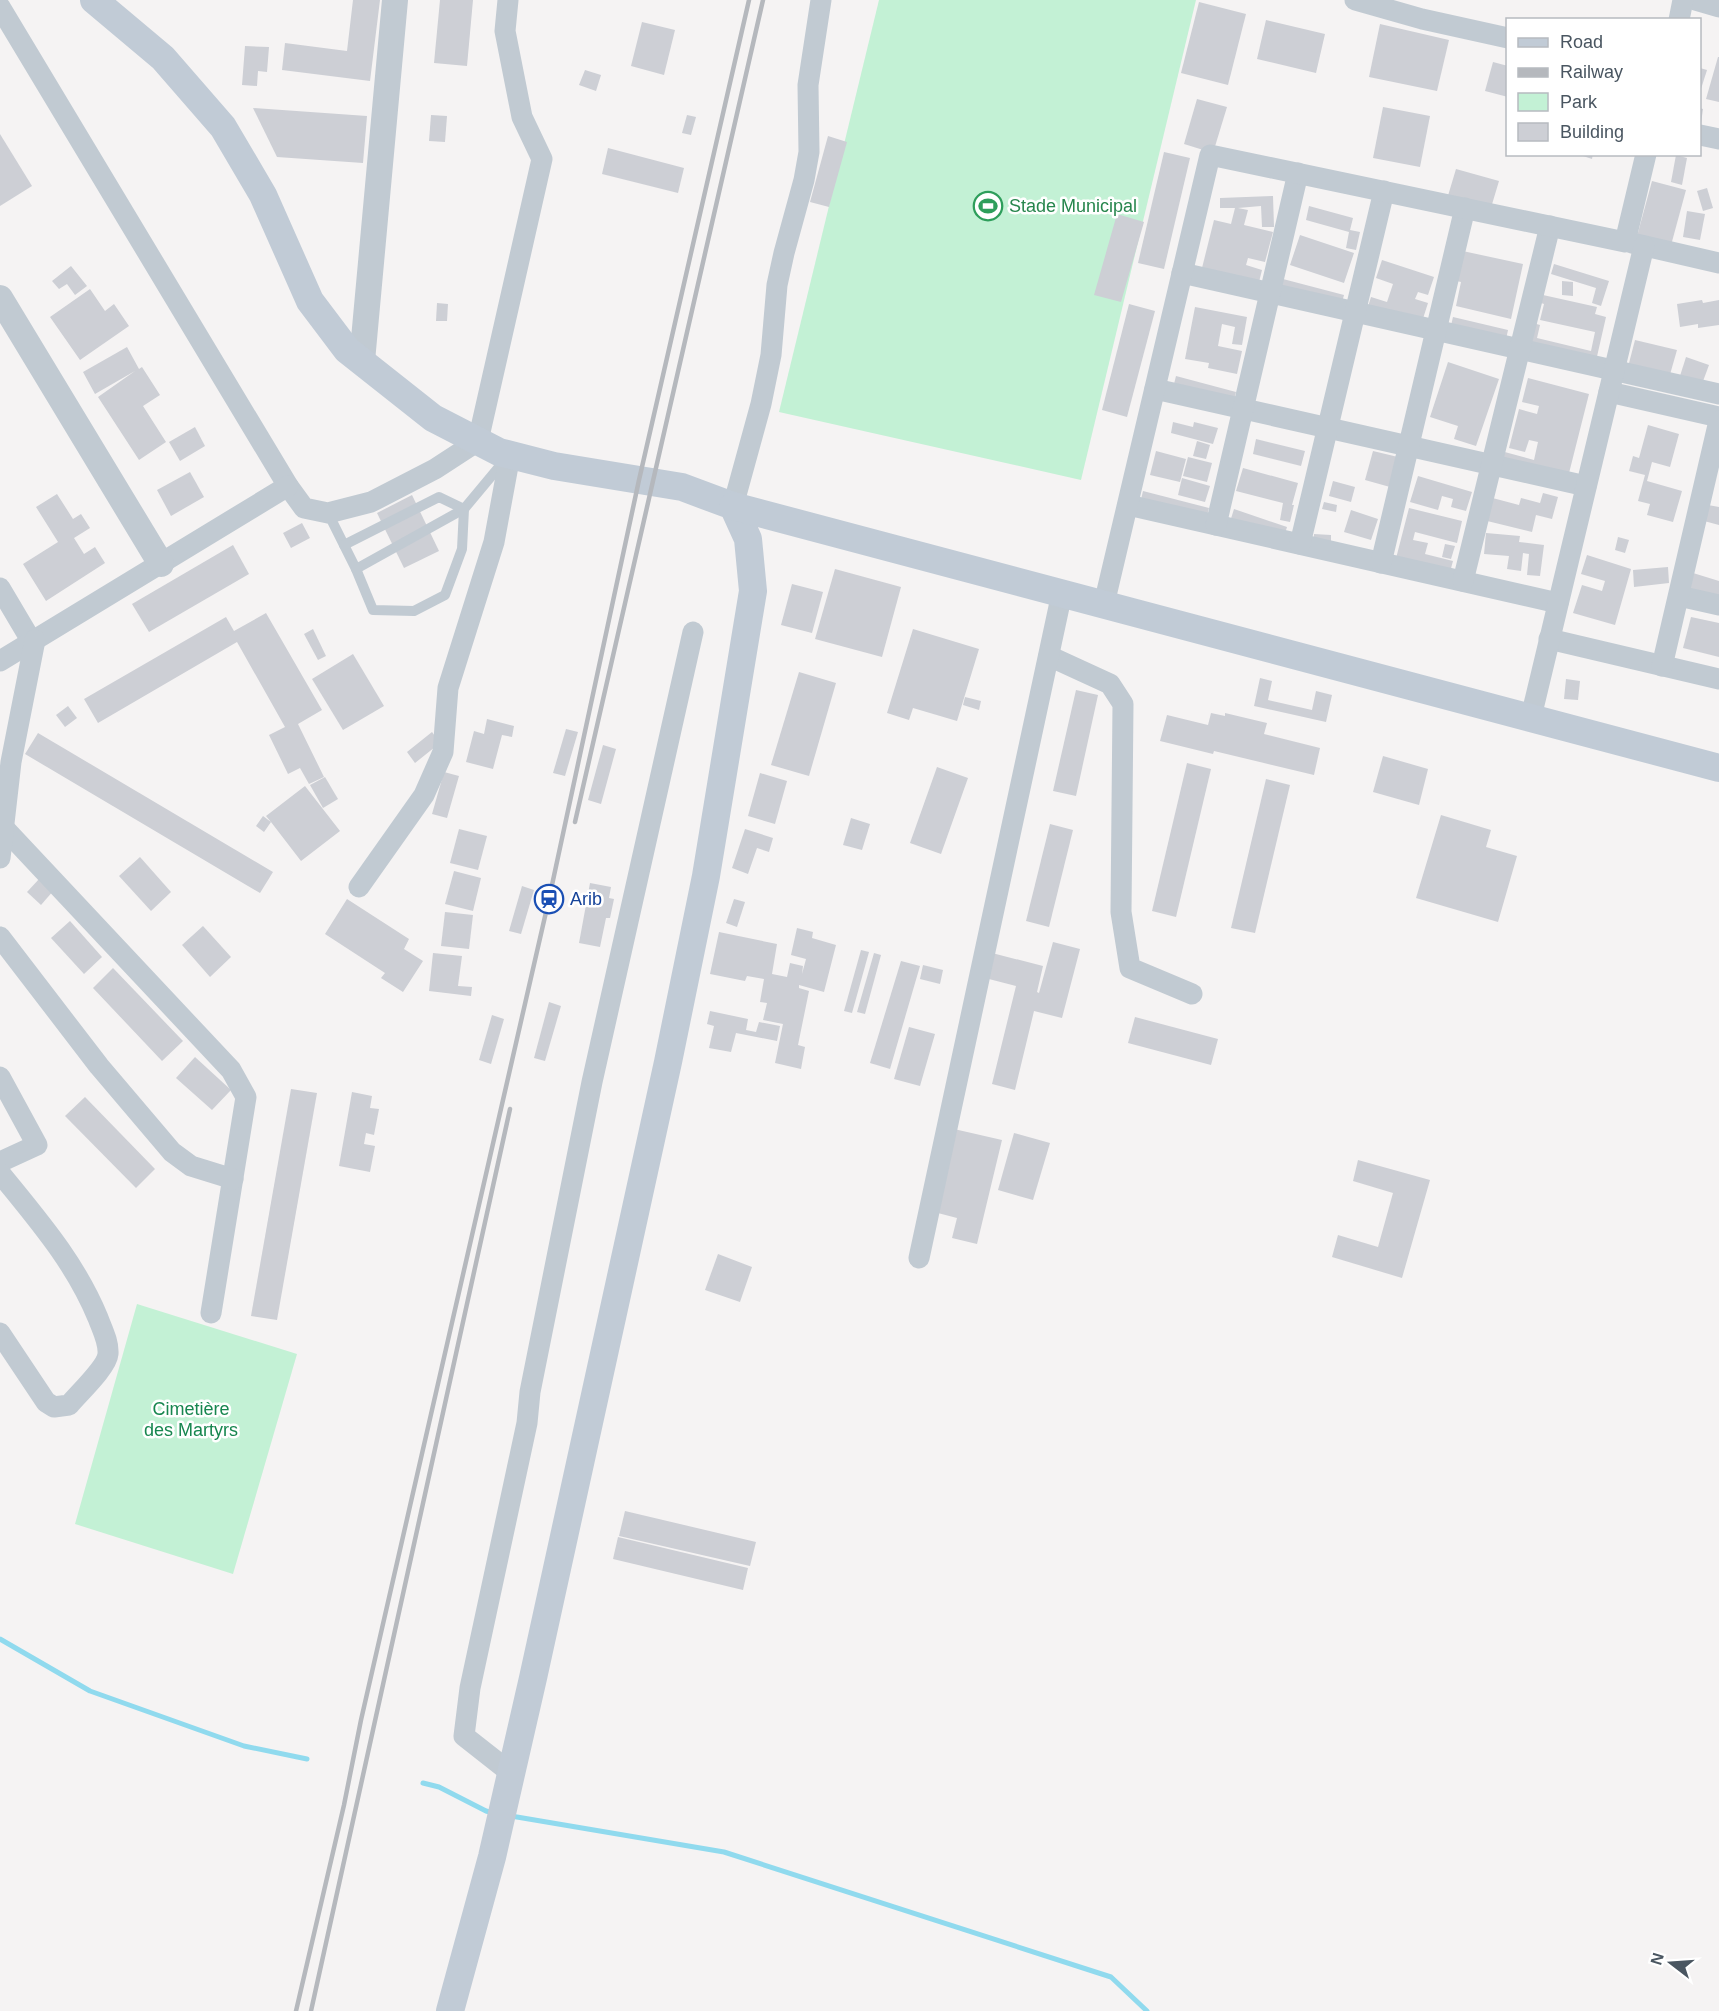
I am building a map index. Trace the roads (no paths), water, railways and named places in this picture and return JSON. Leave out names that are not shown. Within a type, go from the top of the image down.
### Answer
[{"type":"main road","points":[[94,0],[163,58],[223,127],[263,195],[310,301],[347,350],[433,418],[499,452],[555,466],[682,487],[733,506],[1719,768]]},
{"type":"main road","points":[[450,2011],[502,1814],[668,1062],[706,876],[753,591],[748,538],[733,506]]},
{"type":"street","points":[[362,361],[395,0]]},
{"type":"street","points":[[0,7],[288,486],[304,508],[328,513],[371,502],[435,469],[478,441],[542,159],[522,117],[506,31],[508,0]]},
{"type":"street","points":[[733,506],[761,404],[771,356],[777,285],[809,152],[808,85],[821,0]]},
{"type":"street","points":[[1355,0],[1422,19],[1506,38]]},
{"type":"street","points":[[1679,18],[1683,0]]},
{"type":"street","points":[[1695,0],[1719,7]]},
{"type":"street","points":[[1701,135],[1719,139]]},
{"type":"street","points":[[1104,604],[1210,155],[1719,263]]},
{"type":"street","points":[[1531,717],[1614,370],[1635,244],[1646,156]]},
{"type":"street","points":[[1216,525],[1298,173]]},
{"type":"street","points":[[1300,544],[1384,191]]},
{"type":"street","points":[[1381,563],[1465,208]]},
{"type":"street","points":[[1463,581],[1550,226]]},
{"type":"street","points":[[1182,273],[1719,394]]},
{"type":"street","points":[[0,298],[161,564]]},
{"type":"street","points":[[1155,389],[1586,486]]},
{"type":"street","points":[[1609,392],[1719,419],[1662,666]]},
{"type":"street","points":[[359,887],[424,795],[443,752],[448,688],[494,542],[510,455]]},
{"type":"street","points":[[0,661],[288,486]]},
{"type":"street","points":[[1128,505],[1558,603]]},
{"type":"street","points":[[0,588],[34,641],[11,762],[0,858]]},
{"type":"street","points":[[919,1258],[1062,593]]},
{"type":"street","points":[[1679,596],[1719,605]]},
{"type":"street","points":[[511,1773],[464,1736],[470,1688],[527,1423],[530,1392],[592,1082],[693,632]]},
{"type":"street","points":[[1549,639],[1719,679]]},
{"type":"street","points":[[1049,656],[1110,684],[1123,704],[1121,912],[1130,968],[1192,994]]},
{"type":"street","points":[[3,827],[231,1070],[241,1085],[246,1097],[212,1313]]},
{"type":"street","points":[[0,936],[99,1066],[172,1152],[191,1166],[233,1179]]},
{"type":"street","points":[[0,1077],[36,1145],[0,1162]]},
{"type":"street","points":[[0,1173],[59,1246],[92,1303],[105,1336],[108,1354],[105,1364],[69,1405],[54,1407],[45,1402],[0,1333]]},
{"type":"lane","points":[[356,568],[464,509],[510,455]]},
{"type":"lane","points":[[344,545],[439,497],[464,509]]},
{"type":"lane","points":[[328,513],[356,568],[373,610],[414,611],[445,595],[462,549],[464,509]]},
{"type":"waterway","points":[[0,1639],[90,1691],[244,1746],[307,1759]]},
{"type":"waterway","points":[[423,1783],[439,1787],[493,1813]]},
{"type":"waterway","points":[[511,1816],[724,1852],[1111,1977],[1147,2011]]},
{"type":"railway","points":[[296,2011],[549,899],[639,480],[749,0]]},
{"type":"railway","points":[[575,822],[763,0]]},
{"type":"railway","points":[[311,2011],[510,1109]]},
{"type":"place","name":"Stade Municipal","points":[[988,206]]},
{"type":"place","name":"Arib","points":[[549,899]]},
{"type":"park label","name":"Cimetière des Martyrs","points":[[191,1419]]}]
